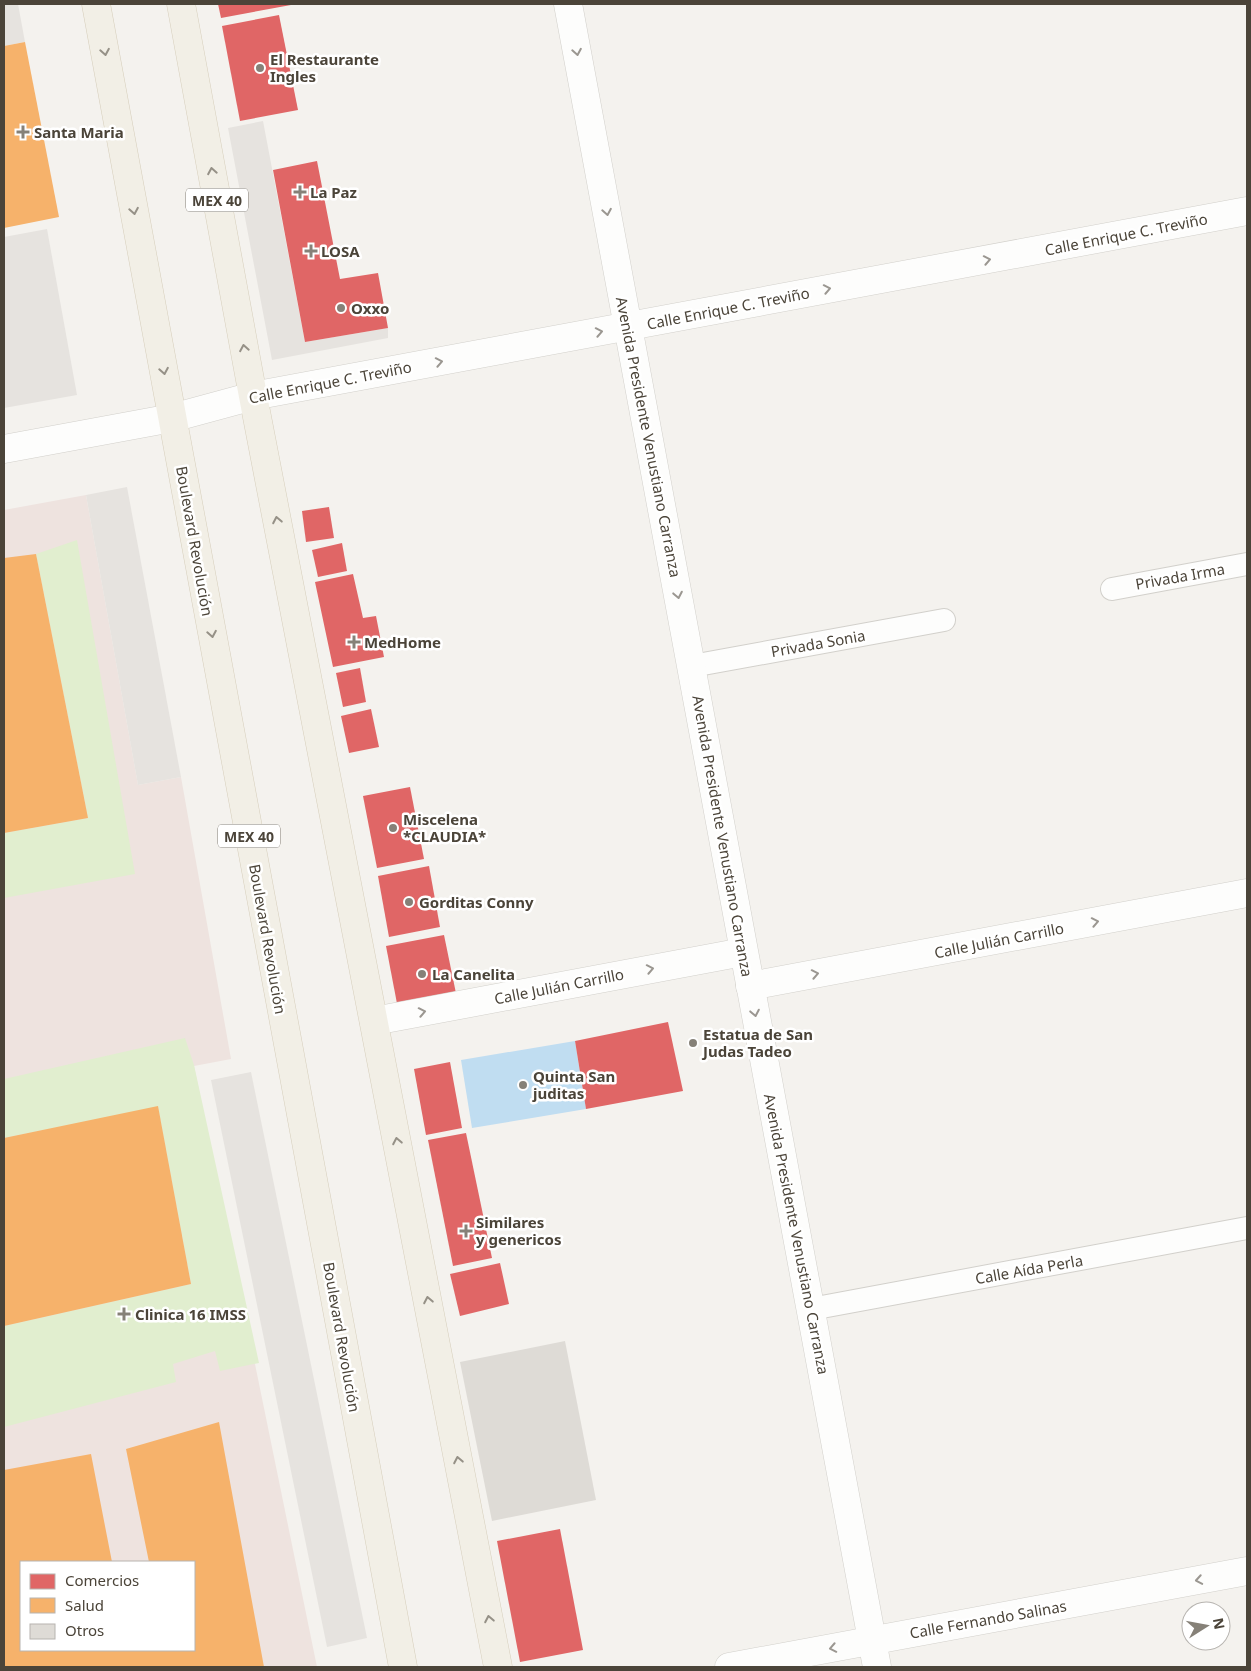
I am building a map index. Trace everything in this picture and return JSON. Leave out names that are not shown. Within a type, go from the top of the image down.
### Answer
[{"type":"main road","name":"Boulevard Revolución","points":[[96,4],[403,1667]]},
{"type":"main road","name":"MEX 40","points":[[181,4],[253,396],[498,1667]]},
{"type":"street","name":"Avenida Presidente Venustiano Carranza","points":[[568,4],[877,1667]]},
{"type":"street","name":"Calle Enrique C. Treviño","points":[[4,449],[172,418],[253,396],[1247,211]]},
{"type":"street","name":"Calle Julián Carrillo","points":[[750,986],[1247,893]]},
{"type":"street","name":"Calle Julián Carrillo","points":[[374,1021],[744,952]]},
{"type":"street","name":"Calle Fernando Salinas","points":[[729,1667],[1247,1571]]},
{"type":"lane","name":"Privada Irma","points":[[1112,589],[1247,564]]},
{"type":"lane","name":"Privada Sonia","points":[[692,666],[944,620]]},
{"type":"lane","name":"Calle Aída Perla","points":[[811,1309],[1247,1228]]},
{"type":"shaded area","points":[[4,4],[18,4],[25,42],[4,46]]},
{"type":"shaded area","points":[[263,121],[305,342],[388,328],[388,338],[272,360],[228,128]]},
{"type":"shaded area","points":[[47,229],[77,395],[4,408],[4,237]]},
{"type":"shaded area","points":[[127,487],[181,777],[138,785],[86,495]]},
{"type":"shaded area","name":"Clinica 16 IMSS","points":[[86,495],[138,785],[181,777],[231,1059],[194,1066],[317,1667],[4,1667],[4,510]]},
{"type":"shaded area","points":[[251,1072],[367,1638],[327,1647],[211,1080]]},
{"type":"green space","points":[[77,540],[135,874],[4,898],[4,833],[88,818],[36,554]]},
{"type":"green space","points":[[185,1038],[194,1065],[259,1363],[220,1371],[215,1351],[173,1364],[176,1382],[4,1427],[4,1326],[191,1284],[158,1107],[4,1138],[4,1079]]},
{"type":"water","name":"Quinta San juditas","points":[[575,1041],[586,1109],[472,1128],[461,1060]]},
{"type":"building: Comercios","points":[[218,4],[291,4],[291,5],[221,18]]},
{"type":"building: Comercios","name":"El Restaurante Ingles","points":[[279,15],[298,110],[240,121],[222,26]]},
{"type":"building: Comercios","points":[[317,161],[340,279],[378,273],[388,328],[305,342],[273,170]]},
{"type":"building: Comercios","points":[[329,507],[334,538],[306,542],[302,511]]},
{"type":"building: Comercios","points":[[342,543],[347,571],[318,577],[312,550]]},
{"type":"building: Comercios","points":[[353,574],[363,618],[376,616],[384,657],[333,667],[315,582]]},
{"type":"building: Comercios","points":[[360,668],[366,702],[343,707],[336,673]]},
{"type":"building: Comercios","points":[[371,709],[379,747],[349,753],[341,716]]},
{"type":"building: Comercios","name":"Miscelena *CLAUDIA*","points":[[410,787],[424,859],[377,868],[363,796]]},
{"type":"building: Comercios","name":"Gorditas Conny","points":[[429,866],[440,927],[389,937],[378,876]]},
{"type":"building: Comercios","name":"La Canelita","points":[[444,935],[458,1003],[399,1014],[386,946]]},
{"type":"building: Comercios","points":[[668,1022],[683,1091],[586,1109],[575,1041]]},
{"type":"building: Comercios","points":[[450,1062],[462,1128],[426,1135],[414,1069]]},
{"type":"building: Comercios","points":[[466,1133],[492,1258],[453,1266],[428,1140]]},
{"type":"building: Comercios","points":[[500,1263],[509,1304],[460,1316],[450,1274]]},
{"type":"building: Comercios","points":[[560,1529],[583,1650],[520,1662],[497,1541]]},
{"type":"building: Salud","name":"Santa Maria","points":[[25,42],[59,217],[4,228],[4,46]]},
{"type":"building: Salud","points":[[36,554],[88,818],[4,833],[4,558]]},
{"type":"building: Salud","points":[[158,1106],[191,1284],[4,1326],[4,1138]]},
{"type":"building: Salud","points":[[219,1422],[264,1667],[4,1667],[4,1470],[91,1454],[112,1561],[20,1561],[20,1651],[195,1651],[195,1561],[149,1561],[126,1449]]},
{"type":"building: Otros","points":[[565,1341],[596,1500],[492,1521],[460,1362]]},
{"type":"place","name":"El Restaurante Ingles","points":[[260,68]]},
{"type":"place","name":"Santa Maria","points":[[23,132]]},
{"type":"place","name":"La Paz","points":[[300,192]]},
{"type":"place","name":"LOSA","points":[[311,251]]},
{"type":"place","name":"Oxxo","points":[[341,308]]},
{"type":"place","name":"MedHome","points":[[354,642]]},
{"type":"place","name":"Miscelena *CLAUDIA*","points":[[393,828]]},
{"type":"place","name":"Gorditas Conny","points":[[409,902]]},
{"type":"place","name":"La Canelita","points":[[422,974]]},
{"type":"place","name":"Estatua de San Judas Tadeo","points":[[693,1043]]},
{"type":"place","name":"Quinta San juditas","points":[[523,1085]]},
{"type":"place","name":"Similares y genericos","points":[[466,1231]]},
{"type":"place","name":"Clinica 16 IMSS","points":[[124,1314]]}]
